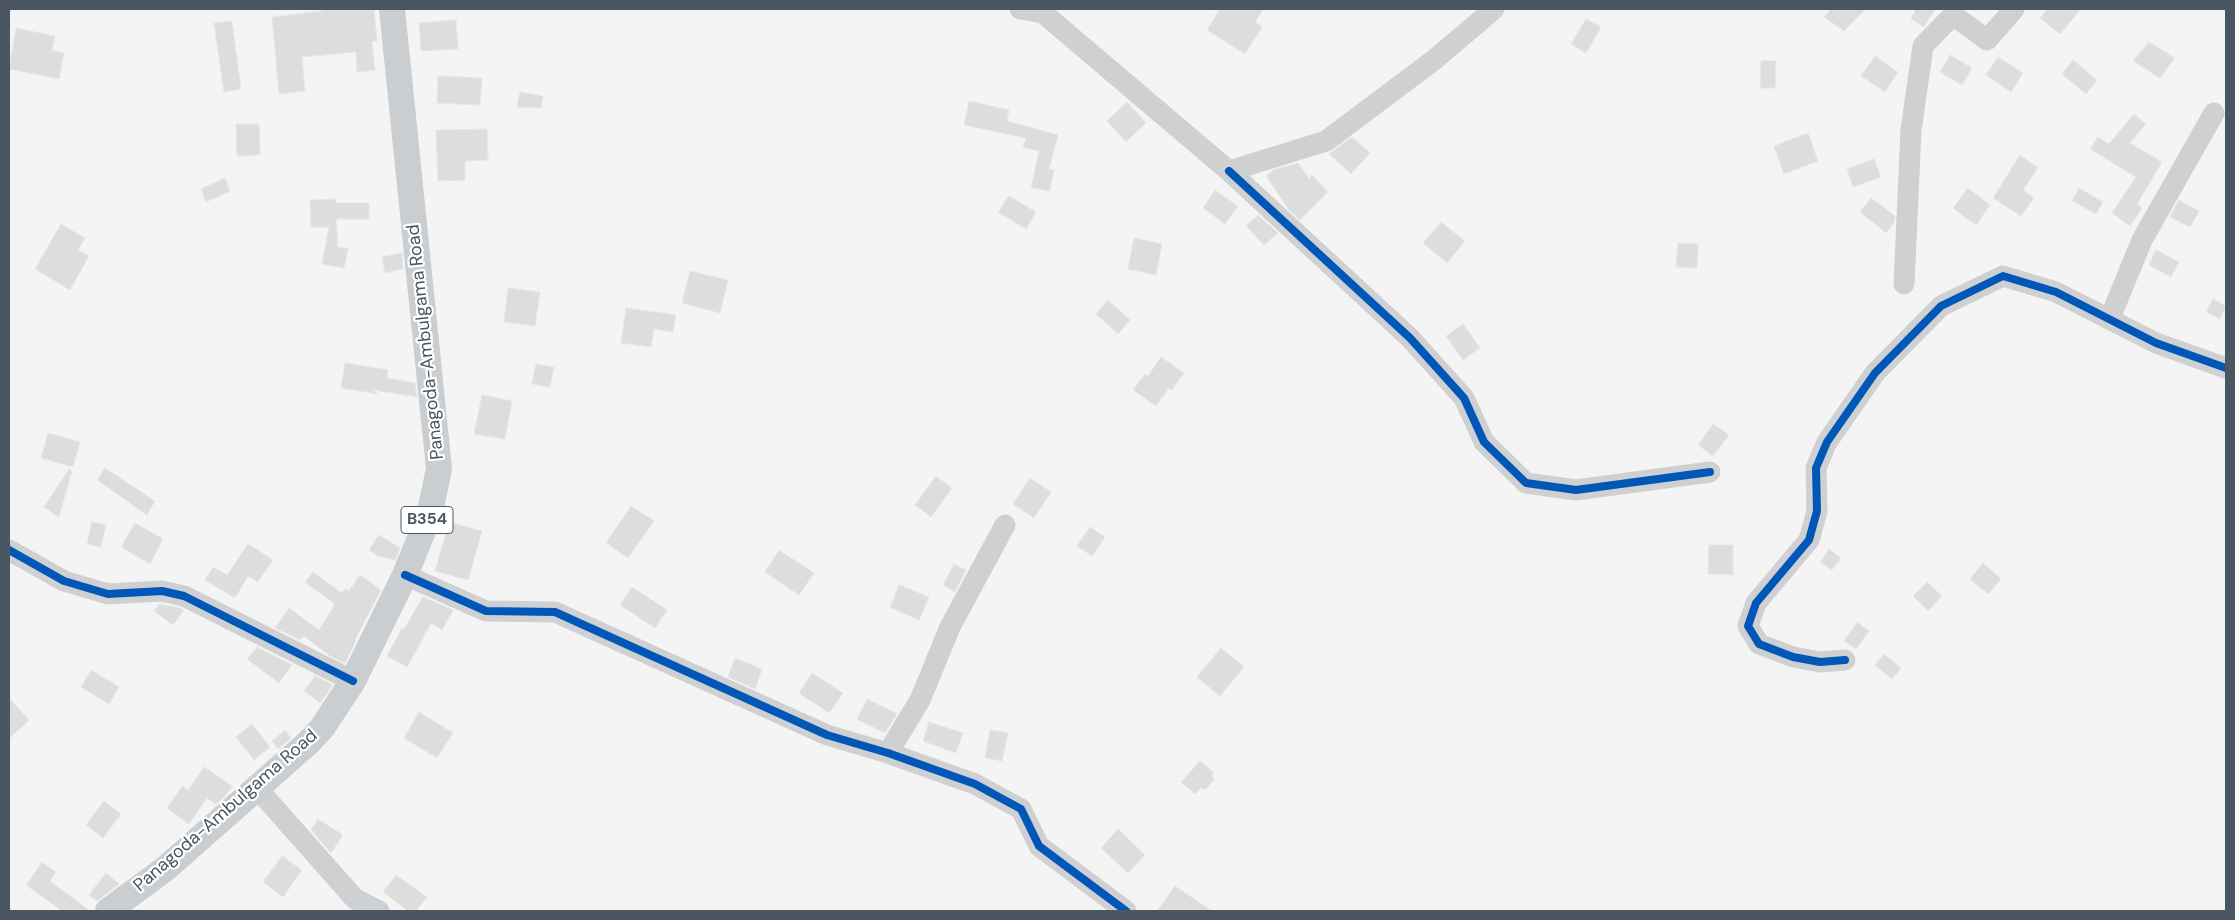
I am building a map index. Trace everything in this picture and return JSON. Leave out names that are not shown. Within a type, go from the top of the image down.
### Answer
[{"type":"main road","name":"Panagoda-Ambulgama Road","points":[[108,911],[165,869],[309,742],[330,716],[353,681],[405,575],[428,516],[438,469],[392,9]]},
{"type":"street","points":[[1020,9],[1043,13],[1230,171],[1410,338],[1464,398],[1484,442],[1526,483],[1576,490],[1710,472]]},
{"type":"street","points":[[1230,171],[1326,140],[1434,60],[1494,9]]},
{"type":"street","points":[[1904,284],[1911,130],[1923,46],[1953,15],[1987,40],[2014,9]]},
{"type":"street","points":[[2110,318],[2142,240],[2214,113]]},
{"type":"street","points":[[1845,660],[1820,662],[1793,656],[1759,644],[1748,626],[1756,603],[1809,540],[1817,511],[1816,468],[1827,442],[1874,373],[1940,306],[2003,276],[2056,292],[2110,318],[2156,344],[2226,368]]},
{"type":"street","points":[[888,753],[920,700],[950,626],[1005,525]]},
{"type":"street","points":[[9,550],[64,581],[108,594],[162,592],[184,596],[353,681]]},
{"type":"street","points":[[405,575],[486,612],[555,612],[827,735],[888,753],[975,784],[1021,809],[1039,846],[1126,911]]},
{"type":"street","points":[[256,787],[355,899],[379,911]]},
{"type":"building","points":[[321,9],[374,9],[377,41],[372,42],[375,70],[357,72],[356,52],[302,57],[305,91],[279,94],[272,17],[322,11]]},
{"type":"building","points":[[1220,9],[1263,9],[1255,22],[1262,27],[1245,54],[1207,30]]},
{"type":"building","points":[[1831,9],[1866,9],[1844,31],[1824,17]]},
{"type":"building","points":[[1916,9],[1935,9],[1924,27],[1911,19]]},
{"type":"building","points":[[2048,9],[2081,9],[2060,34],[2040,18]]},
{"type":"building","points":[[1586,19],[1601,27],[1586,53],[1571,44]]},
{"type":"building","points":[[456,20],[458,49],[421,51],[419,23]]},
{"type":"building","points":[[232,21],[241,89],[224,92],[214,23]]},
{"type":"building","points":[[16,28],[55,36],[52,51],[64,53],[59,79],[9,69]]},
{"type":"building","points":[[2149,42],[2175,58],[2160,78],[2133,61]]},
{"type":"building","points":[[1950,55],[1972,68],[1962,85],[1940,72]]},
{"type":"building","points":[[1875,56],[1898,72],[1885,92],[1861,76]]},
{"type":"building","points":[[1998,57],[2023,73],[2011,92],[1986,75]]},
{"type":"building","points":[[2073,60],[2097,80],[2086,94],[2062,74]]},
{"type":"building","points":[[1761,61],[1776,61],[1775,88],[1760,88]]},
{"type":"building","points":[[438,76],[482,78],[480,105],[437,103]]},
{"type":"building","points":[[520,92],[543,96],[541,108],[517,107]]},
{"type":"building","points":[[969,101],[1009,110],[1007,121],[1058,135],[1049,169],[1054,170],[1050,191],[1031,188],[1039,151],[1023,147],[1026,138],[964,125]]},
{"type":"building","points":[[1127,102],[1146,123],[1126,142],[1107,121]]},
{"type":"building","points":[[2134,114],[2146,124],[2130,143],[2162,162],[2137,204],[2142,208],[2130,226],[2112,213],[2136,177],[2090,149],[2098,137],[2109,144]]},
{"type":"building","points":[[236,124],[259,124],[260,155],[237,156]]},
{"type":"building","points":[[487,129],[488,160],[465,161],[465,180],[438,181],[436,130]]},
{"type":"building","points":[[1808,133],[1818,161],[1784,174],[1774,146]]},
{"type":"building","points":[[1352,137],[1370,153],[1351,174],[1329,154]]},
{"type":"building","points":[[2020,155],[2038,168],[2023,190],[2034,198],[2021,216],[1993,198]]},
{"type":"building","points":[[1874,159],[1881,177],[1853,187],[1847,169]]},
{"type":"building","points":[[1298,163],[1309,179],[1312,175],[1328,192],[1300,220],[1289,210],[1266,176],[1273,170]]},
{"type":"building","points":[[225,178],[230,191],[206,202],[201,189]]},
{"type":"building","points":[[1968,188],[1990,205],[1976,225],[1953,208]]},
{"type":"building","points":[[2079,188],[2103,202],[2096,214],[2072,201]]},
{"type":"building","points":[[1215,190],[1238,206],[1225,224],[1203,208]]},
{"type":"building","points":[[1009,196],[1036,212],[1026,229],[998,212]]},
{"type":"building","points":[[1871,198],[1895,216],[1894,223],[1886,233],[1860,212]]},
{"type":"building","points":[[335,199],[336,203],[369,203],[369,219],[336,219],[338,247],[348,248],[344,268],[322,264],[329,227],[311,227],[310,200]]},
{"type":"building","points":[[2179,200],[2199,211],[2190,227],[2170,217]]},
{"type":"building","points":[[1258,215],[1278,233],[1264,245],[1246,226]]},
{"type":"building","points":[[1441,222],[1465,241],[1447,263],[1423,243]]},
{"type":"building","points":[[61,224],[85,238],[78,250],[89,256],[70,290],[35,269]]},
{"type":"building","points":[[1134,238],[1162,244],[1156,275],[1128,269]]},
{"type":"building","points":[[1678,243],[1698,244],[1697,268],[1676,267]]},
{"type":"building","points":[[2156,250],[2179,262],[2171,277],[2149,265]]},
{"type":"building","points":[[402,253],[403,269],[385,273],[382,257]]},
{"type":"building","points":[[690,271],[728,280],[720,313],[682,303]]},
{"type":"building","points":[[508,288],[540,292],[535,326],[504,322]]},
{"type":"building","points":[[2213,299],[2226,306],[2220,319],[2206,312]]},
{"type":"building","points":[[1108,300],[1130,320],[1118,334],[1096,314]]},
{"type":"building","points":[[626,308],[676,315],[673,332],[654,329],[651,347],[621,343]]},
{"type":"building","points":[[1463,324],[1480,348],[1463,360],[1446,336]]},
{"type":"building","points":[[1161,357],[1184,373],[1172,390],[1169,388],[1156,406],[1133,390],[1145,374],[1148,376]]},
{"type":"building","points":[[345,363],[388,370],[387,378],[415,383],[417,397],[373,390],[378,394],[341,388]]},
{"type":"building","points":[[536,364],[554,367],[550,387],[532,384]]},
{"type":"building","points":[[482,395],[512,401],[505,439],[474,434]]},
{"type":"building","points":[[1713,424],[1729,435],[1713,456],[1698,445]]},
{"type":"building","points":[[48,433],[80,442],[73,467],[41,458]]},
{"type":"building","points":[[105,468],[155,501],[147,515],[97,480]]},
{"type":"building","points":[[69,469],[72,471],[59,517],[44,507]]},
{"type":"building","points":[[936,476],[952,488],[931,517],[915,505]]},
{"type":"building","points":[[1030,478],[1051,492],[1034,518],[1013,504]]},
{"type":"building","points":[[631,506],[654,521],[628,558],[606,543]]},
{"type":"building","points":[[92,522],[106,525],[101,547],[87,544]]},
{"type":"building","points":[[449,522],[482,531],[468,580],[435,571]]},
{"type":"building","points":[[135,523],[163,539],[150,564],[121,547]]},
{"type":"building","points":[[1090,527],[1105,537],[1092,556],[1077,546]]},
{"type":"building","points":[[379,535],[400,548],[395,560],[378,556],[369,550]]},
{"type":"building","points":[[248,544],[273,560],[258,582],[248,576],[235,598],[205,580],[213,567],[227,575]]},
{"type":"building","points":[[1709,545],[1733,545],[1733,575],[1708,574]]},
{"type":"building","points":[[1829,549],[1841,558],[1832,570],[1820,562]]},
{"type":"building","points":[[779,550],[814,573],[799,595],[765,572]]},
{"type":"building","points":[[1983,563],[2001,579],[1988,594],[1970,579]]},
{"type":"building","points":[[954,564],[966,570],[955,592],[943,585]]},
{"type":"building","points":[[313,572],[342,593],[345,589],[349,591],[360,575],[381,590],[345,663],[330,656],[304,636],[300,640],[275,628],[289,608],[319,630],[335,604],[305,582]]},
{"type":"building","points":[[1927,582],[1942,596],[1928,611],[1913,596]]},
{"type":"building","points":[[899,585],[929,597],[919,620],[890,607]]},
{"type":"building","points":[[632,587],[667,610],[655,628],[620,605]]},
{"type":"building","points":[[423,597],[453,610],[442,630],[431,623],[407,667],[387,656],[402,628],[404,629]]},
{"type":"building","points":[[159,604],[184,610],[173,625],[154,611]]},
{"type":"building","points":[[1857,622],[1869,631],[1856,649],[1844,641]]},
{"type":"building","points":[[257,647],[292,665],[279,683],[247,659]]},
{"type":"building","points":[[1221,648],[1244,667],[1220,696],[1197,677]]},
{"type":"building","points":[[1884,654],[1901,668],[1892,679],[1875,665]]},
{"type":"building","points":[[735,658],[762,669],[755,689],[728,677]]},
{"type":"building","points":[[91,670],[119,687],[109,704],[81,687]]},
{"type":"building","points":[[812,673],[843,693],[829,713],[799,693]]},
{"type":"building","points":[[315,676],[333,685],[320,703],[304,691]]},
{"type":"building","points":[[9,698],[29,720],[9,739]]},
{"type":"building","points":[[867,699],[897,714],[885,733],[857,719]]},
{"type":"building","points":[[419,712],[453,733],[437,758],[404,738]]},
{"type":"building","points":[[929,722],[963,733],[956,753],[923,741]]},
{"type":"building","points":[[252,724],[270,747],[254,760],[236,737]]},
{"type":"building","points":[[285,730],[291,738],[278,749],[272,741]]},
{"type":"building","points":[[990,730],[1008,733],[1002,761],[985,758]]},
{"type":"building","points":[[1200,761],[1214,773],[1211,776],[1215,779],[1205,790],[1201,787],[1195,794],[1181,782]]},
{"type":"building","points":[[204,767],[232,786],[216,804],[207,798],[189,824],[167,808],[182,786],[188,790]]},
{"type":"building","points":[[104,801],[121,814],[103,838],[86,825]]},
{"type":"building","points":[[318,819],[343,835],[331,853],[311,830]]},
{"type":"building","points":[[1118,829],[1145,855],[1128,873],[1101,848]]},
{"type":"building","points":[[282,856],[302,870],[283,897],[263,882]]},
{"type":"building","points":[[42,862],[56,872],[50,881],[90,911],[62,911],[26,885]]},
{"type":"building","points":[[106,873],[119,884],[97,901],[89,895]]},
{"type":"building","points":[[396,875],[427,897],[416,911],[408,911],[383,892]]},
{"type":"building","points":[[1175,886],[1212,911],[1157,911]]},
{"type":"cycle path","points":[[1229,171],[1410,338],[1464,398],[1484,442],[1526,483],[1576,490],[1710,472]]},
{"type":"cycle path","points":[[1845,660],[1820,662],[1793,657],[1759,644],[1748,626],[1756,603],[1809,540],[1817,511],[1816,468],[1827,442],[1875,373],[1941,306],[2003,276],[2056,292],[2156,343],[2226,368]]},
{"type":"cycle path","points":[[9,550],[64,581],[108,594],[162,591],[184,596],[353,681]]},
{"type":"cycle path","points":[[405,575],[486,611],[555,612],[827,735],[888,753],[975,784],[1021,809],[1039,846],[1126,911]]}]
